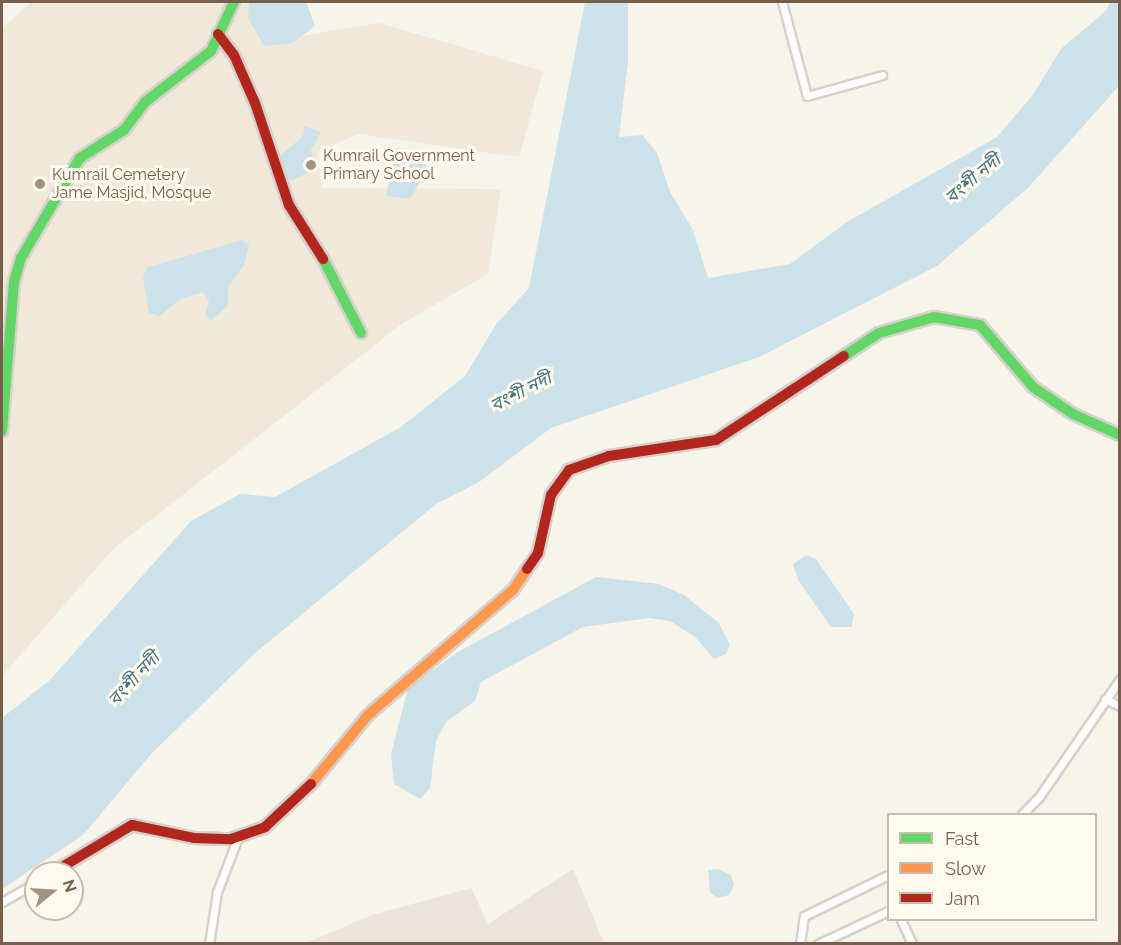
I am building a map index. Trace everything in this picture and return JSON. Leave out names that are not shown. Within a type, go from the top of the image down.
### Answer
[{"type":"street","points":[[2,431],[14,282],[21,258],[80,158],[124,130],[145,102],[211,51],[234,2]]},
{"type":"street","points":[[782,2],[807,96],[882,75]]},
{"type":"street","points":[[218,34],[234,55],[255,103],[289,205],[310,235],[361,333]]},
{"type":"street","points":[[72,861],[132,825],[194,838],[238,837],[265,827],[298,800],[368,714],[513,590],[538,553],[557,482],[579,465],[716,440],[864,341],[934,317],[980,325],[1033,387],[1073,414],[1119,435]]},
{"type":"street","points":[[1023,813],[1039,797],[1119,679]]},
{"type":"street","points":[[1105,699],[1119,706]]},
{"type":"street","points":[[208,944],[217,892],[238,837]]},
{"type":"street","points":[[800,944],[804,916],[887,875]]},
{"type":"street","points":[[2,902],[24,889]]},
{"type":"street","points":[[818,944],[887,912]]},
{"type":"street","points":[[901,921],[912,944]]},
{"type":"shaded area","points":[[32,2],[281,2],[289,38],[379,23],[543,71],[519,157],[358,134],[317,152],[322,188],[501,189],[488,274],[403,323],[112,550],[2,676],[2,28]]},
{"type":"shaded area","points":[[573,869],[604,943],[306,943],[372,915],[471,888],[488,924]]},
{"type":"water","points":[[249,2],[306,2],[315,26],[293,43],[264,46],[248,18]]},
{"type":"water","name":"বংশী নদী","points":[[585,2],[628,2],[628,62],[619,137],[642,135],[657,153],[670,192],[693,230],[708,278],[790,264],[847,222],[997,137],[1032,96],[1061,49],[1107,10],[1110,2],[1119,2],[1119,86],[1028,188],[937,266],[759,357],[551,428],[479,482],[436,504],[255,653],[152,753],[83,835],[44,861],[24,861],[24,874],[2,889],[2,718],[50,680],[191,521],[240,494],[275,497],[401,427],[465,376],[497,323],[529,288]]},
{"type":"water","points":[[305,126],[321,132],[311,150],[314,170],[290,181],[278,158],[303,136]]},
{"type":"water","points":[[396,148],[420,150],[426,162],[427,171],[410,199],[386,196]]},
{"type":"water","points":[[242,240],[249,245],[244,265],[228,288],[228,305],[211,321],[205,315],[209,301],[203,292],[180,299],[160,316],[149,313],[143,279],[146,268]]},
{"type":"water","points":[[806,555],[816,559],[854,614],[852,627],[831,627],[798,580],[793,564]]},
{"type":"water","points":[[596,577],[659,584],[684,595],[719,623],[730,645],[726,654],[714,659],[695,637],[670,621],[649,618],[583,627],[481,682],[475,701],[446,722],[436,741],[430,788],[420,799],[394,784],[391,754],[408,688],[458,652]]},
{"type":"water","points":[[718,869],[731,875],[734,885],[729,895],[717,898],[710,892],[708,870]]},
{"type":"traffic: fast","points":[[2,431],[14,282],[21,258],[80,158],[124,130],[145,102],[211,51],[234,2]]},
{"type":"traffic: fast","points":[[323,259],[361,333]]},
{"type":"traffic: fast","points":[[844,356],[879,333],[934,317],[980,325],[1033,387],[1073,414],[1120,435]]},
{"type":"traffic: slow","points":[[311,784],[368,715],[513,590],[527,569]]},
{"type":"traffic: jam","points":[[218,34],[234,55],[255,103],[289,205],[323,259]]},
{"type":"traffic: jam","points":[[527,569],[538,553],[551,495],[569,470],[609,456],[716,440],[844,356]]},
{"type":"traffic: jam","points":[[72,861],[132,825],[194,838],[231,839],[265,827],[311,784]]},
{"type":"place","name":"Kumrail Government Primary School","points":[[311,165]]},
{"type":"place","name":"Kumrail Cemetery Jame Masjid, Mosque","points":[[40,184]]}]
